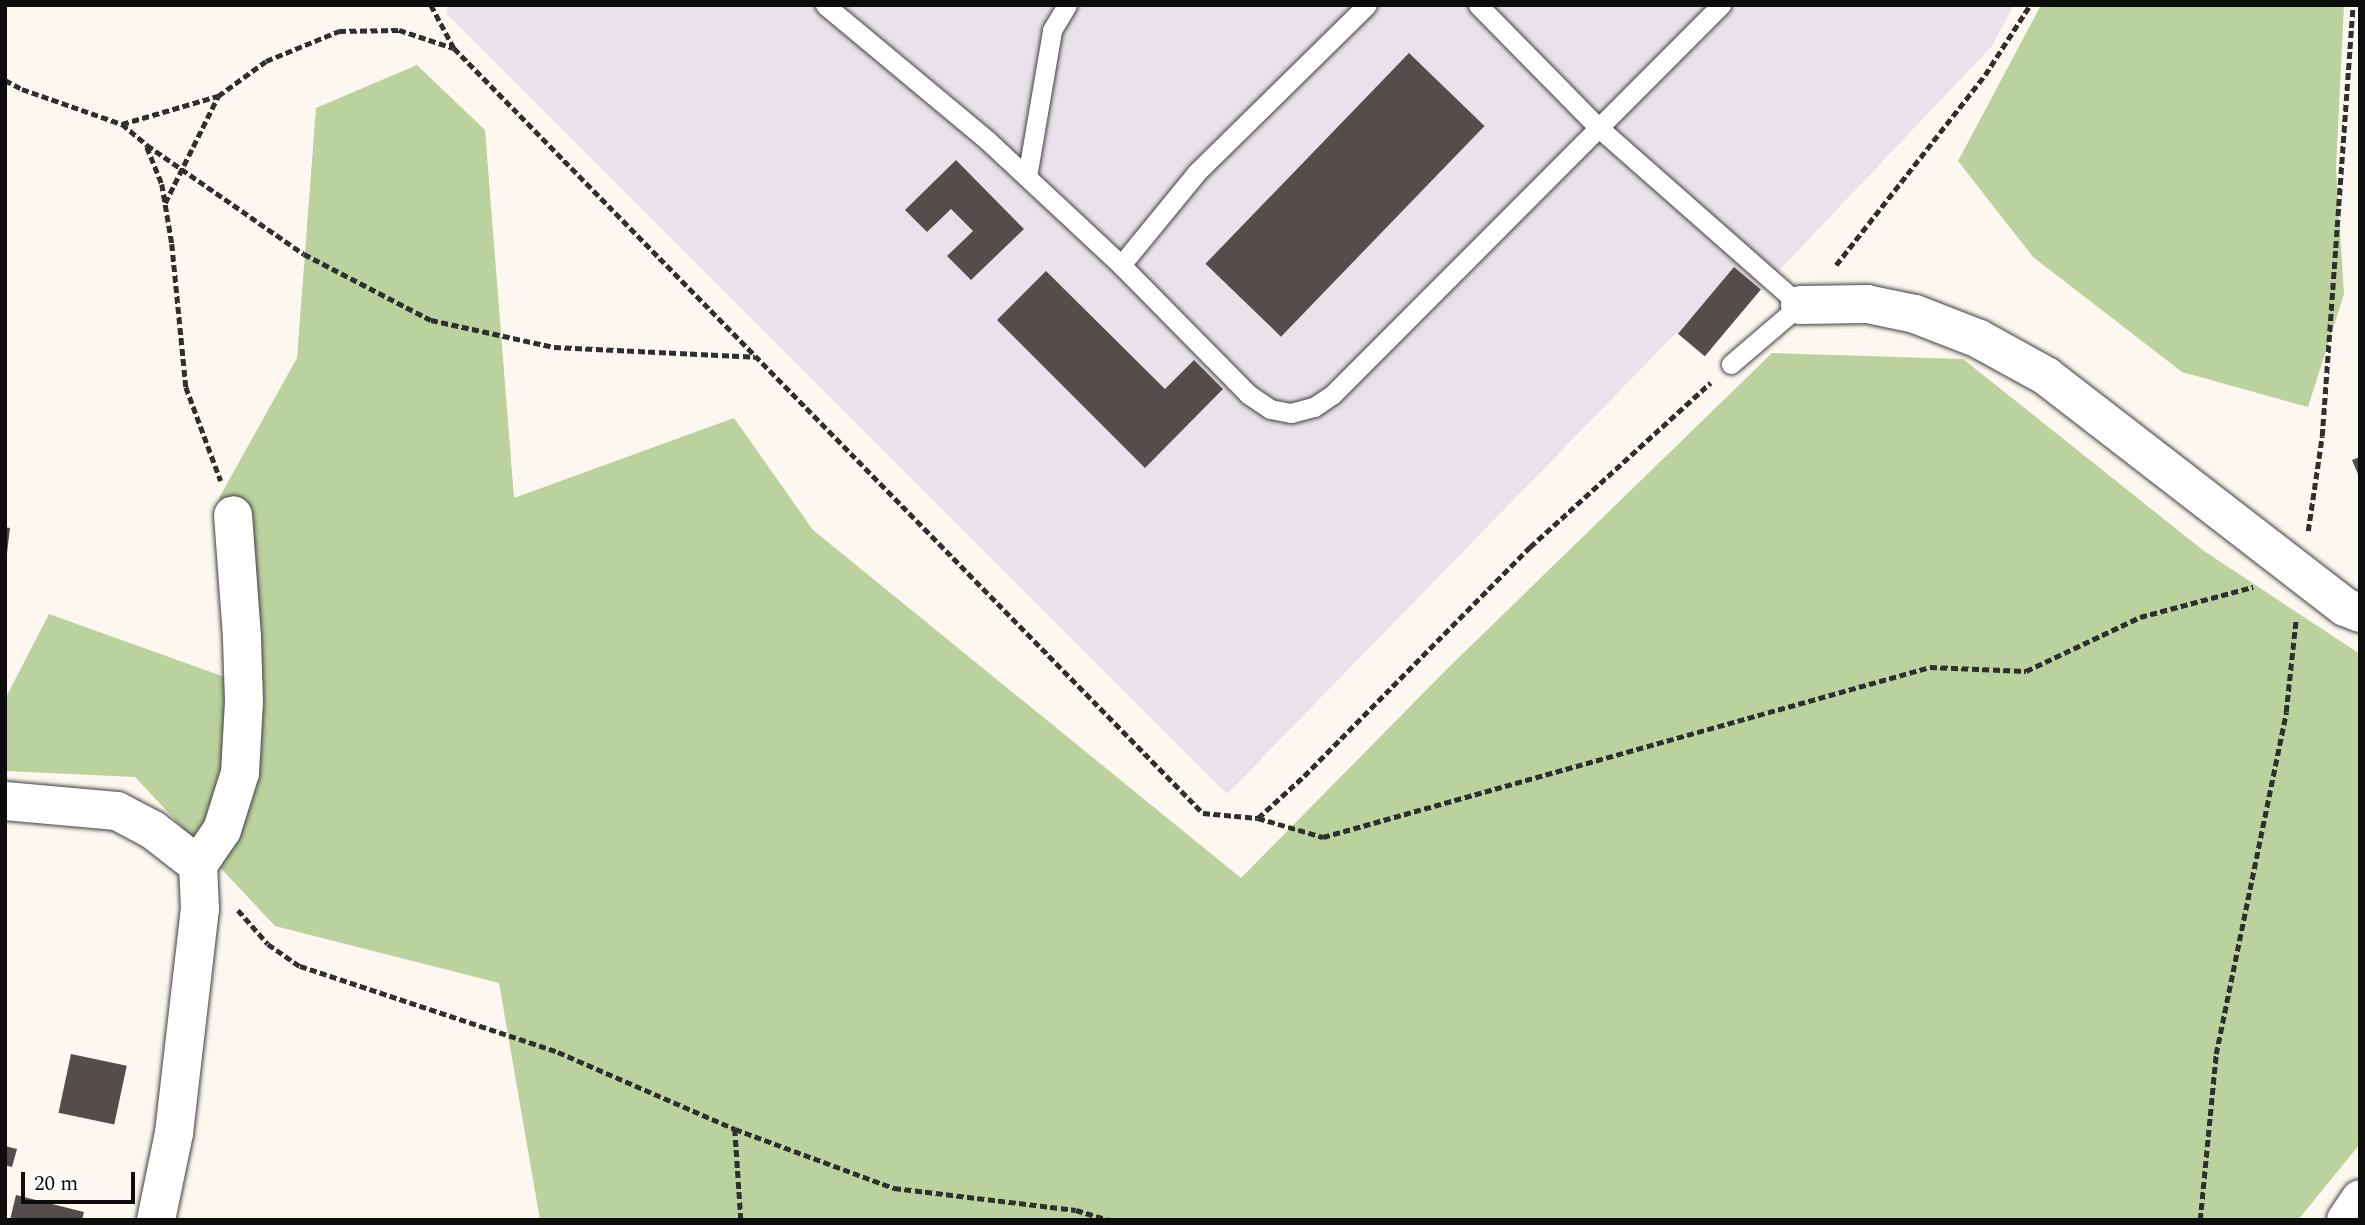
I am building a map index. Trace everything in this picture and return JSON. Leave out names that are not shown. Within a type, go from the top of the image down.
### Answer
[{"type":"street","points":[[1800,305],[1867,304],[1915,314],[1979,339],[2046,376],[2345,607],[2360,614]]},
{"type":"street","points":[[156,1220],[174,1133],[200,909],[198,865],[222,830],[240,773],[243,650],[233,515]]},
{"type":"street","points":[[5,800],[117,811],[153,830],[198,865]]},
{"type":"street","points":[[2346,1220],[2360,1199]]},
{"type":"lane","points":[[825,5],[1027,177],[1121,265],[1248,394],[1270,409],[1291,413],[1314,407],[1332,394],[1720,5]]},
{"type":"lane","points":[[1027,177],[1052,30],[1067,5]]},
{"type":"lane","points":[[1121,265],[1197,172],[1367,5]]},
{"type":"lane","points":[[1478,5],[1599,128],[1800,305],[1731,364]]},
{"type":"path","points":[[431,5],[454,48],[1203,813],[1258,818],[1323,837],[1930,667],[2026,671],[2140,617],[2302,574]]},
{"type":"path","points":[[1800,305],[1852,247],[1977,86],[2017,30],[2030,5]]},
{"type":"path","points":[[122,124],[218,96],[266,61],[339,31],[400,30],[454,48]]},
{"type":"path","points":[[5,80],[22,89],[122,124],[147,145],[304,254],[431,320],[554,346],[756,357]]},
{"type":"path","points":[[165,204],[218,96]]},
{"type":"path","points":[[147,145],[162,184],[186,387],[233,515]]},
{"type":"path","points":[[1258,818],[1304,776],[1530,547],[1731,364]]},
{"type":"path","points":[[236,908],[268,944],[300,966],[558,1052],[735,1129],[894,1188],[1076,1210],[1108,1220]]},
{"type":"path","points":[[735,1129],[741,1220]]},
{"type":"shaded area","points":[[447,5],[2014,5],[1992,46],[1771,279],[1703,356],[1676,333],[1227,794],[447,14]]},
{"type":"green space","points":[[2041,5],[2344,5],[2336,168],[2344,294],[2308,407],[2182,372],[2033,257],[1958,161]]},
{"type":"green space","points":[[417,65],[485,130],[514,498],[734,418],[813,530],[1241,878],[1448,668],[1772,353],[1963,359],[2204,551],[2360,654],[2360,1144],[2298,1220],[540,1220],[499,983],[275,926],[135,777],[5,771],[5,699],[49,614],[264,691],[219,498],[297,358],[316,108]]},
{"type":"building","points":[[1409,53],[1485,126],[1281,337],[1205,264]]},
{"type":"building","points":[[956,160],[1024,229],[971,280],[947,256],[973,231],[951,209],[927,232],[905,210]]},
{"type":"building","points":[[1734,267],[1761,289],[1705,356],[1678,334]]},
{"type":"building","points":[[1046,271],[1165,389],[1194,360],[1223,389],[1145,468],[997,320]]},
{"type":"building","points":[[2360,457],[2360,479],[2352,460]]},
{"type":"building","points":[[5,527],[10,528],[7,553],[5,553]]},
{"type":"building","points":[[71,1054],[127,1066],[114,1125],[59,1113]]},
{"type":"building","points":[[5,1146],[17,1149],[12,1167],[5,1165]]},
{"type":"building","points":[[16,1195],[84,1212],[82,1220],[10,1220]]}]
